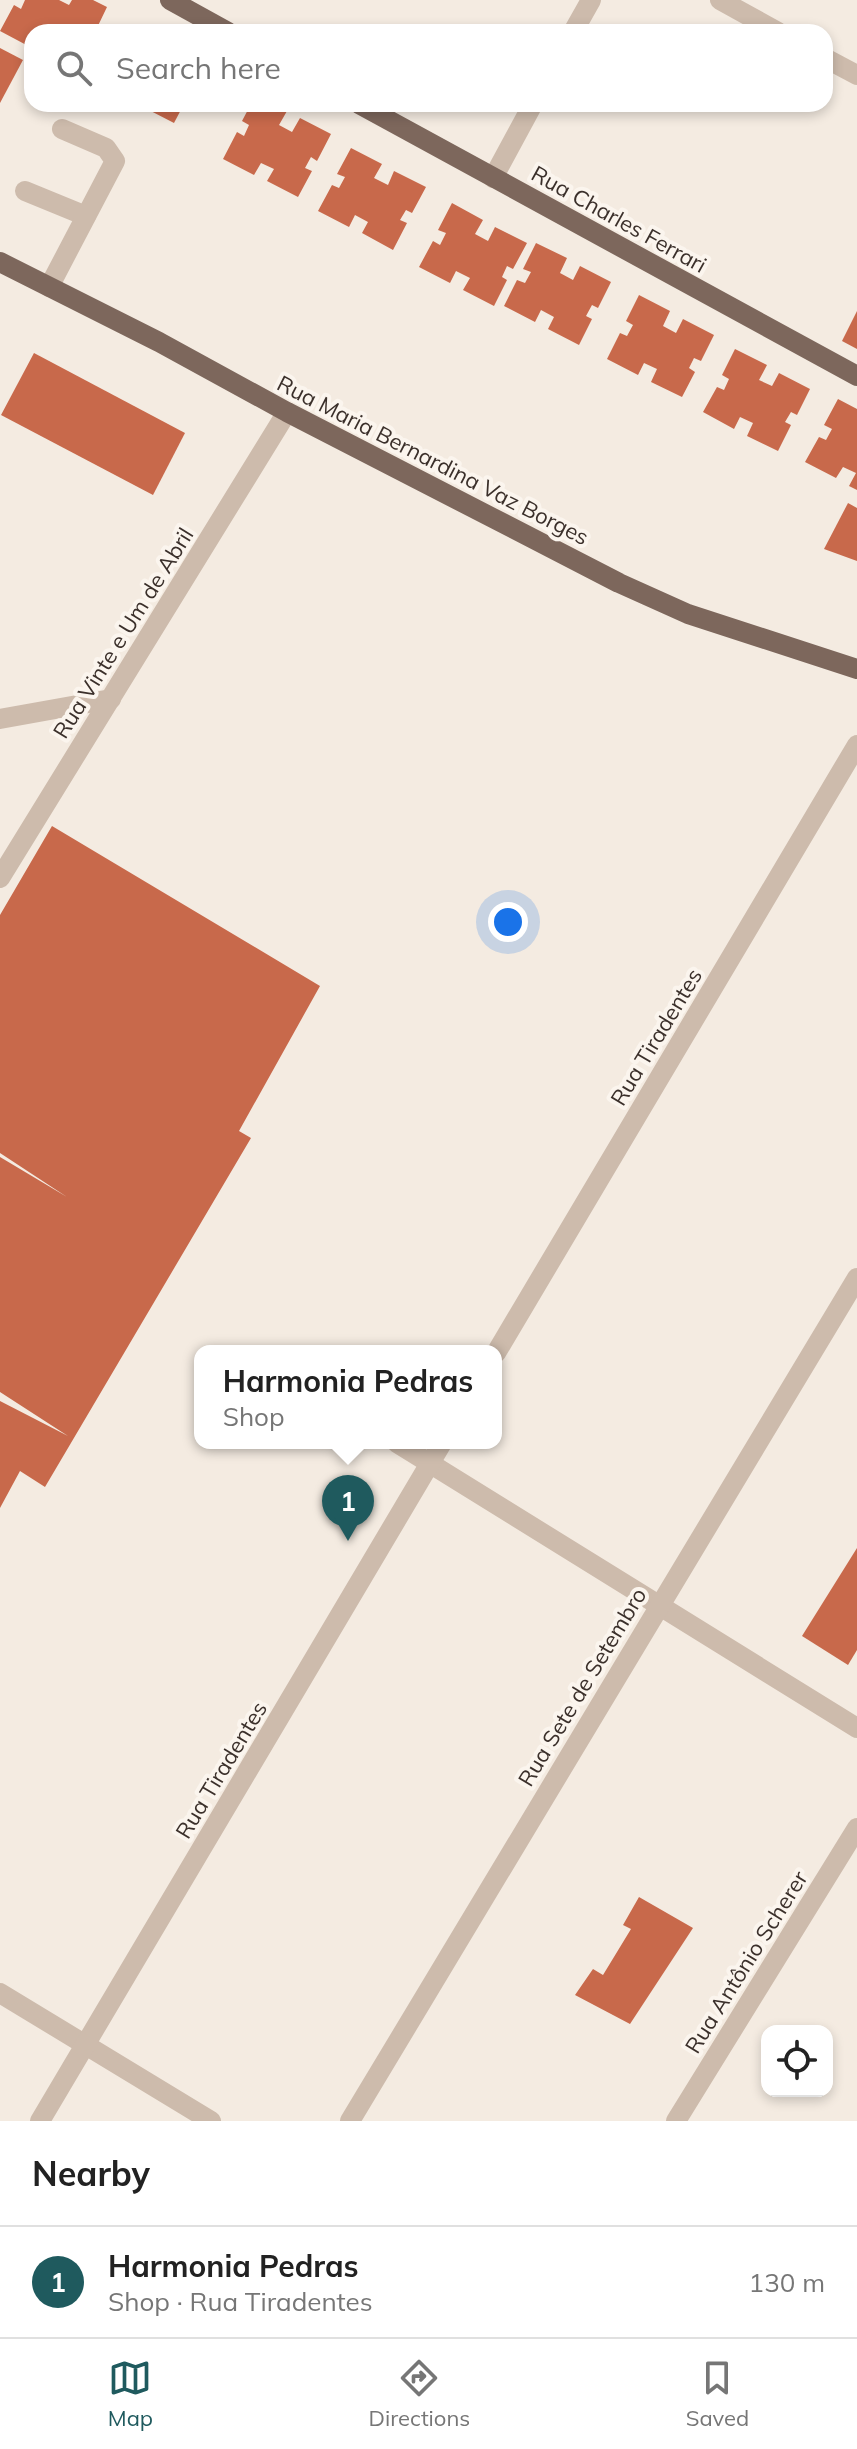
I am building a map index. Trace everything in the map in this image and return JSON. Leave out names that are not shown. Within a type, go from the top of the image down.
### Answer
[{"type":"main road","points":[[170,0],[214,24]]},
{"type":"main road","name":"Rua Charles Ferrari","points":[[373,112],[857,376]]},
{"type":"main road","name":"Rua Maria Bernardina Vaz Borges","points":[[0,262],[619,583],[688,614],[857,669]]},
{"type":"street","points":[[578,24],[591,0]]},
{"type":"street","points":[[720,0],[764,24]]},
{"type":"street","points":[[833,62],[857,75]]},
{"type":"street","points":[[493,178],[529,112]]},
{"type":"street","points":[[49,287],[115,161],[114,155],[106,148],[62,129]]},
{"type":"street","points":[[25,191],[86,216]]},
{"type":"street","name":"Rua Vinte e Um de Abril","points":[[0,878],[287,412]]},
{"type":"street","points":[[0,719],[111,699]]},
{"type":"street","name":"Rua Tiradentes","points":[[501,1345],[857,745]]},
{"type":"street","name":"Rua Sete de Setembro","points":[[350,2121],[857,1278]]},
{"type":"street","points":[[407,1449],[857,1728]]},
{"type":"street","name":"Rua Tiradentes","points":[[40,2121],[438,1449]]},
{"type":"street","name":"Rua Antônio Scherer","points":[[676,2121],[857,1828]]},
{"type":"street","points":[[0,1993],[211,2121]]},
{"type":"building","points":[[25,0],[59,0],[69,5],[72,0],[93,0],[107,7],[99,24],[24,24],[24,44],[0,31],[14,5],[21,9]]},
{"type":"building","points":[[0,48],[23,60],[0,103]]},
{"type":"building","points":[[153,112],[180,112],[174,123]]},
{"type":"building","points":[[247,112],[286,112],[279,125],[292,132],[300,118],[331,134],[317,161],[311,157],[305,168],[312,171],[298,197],[267,181],[274,169],[261,163],[254,175],[223,159],[237,132],[244,136],[249,125],[242,121]]},
{"type":"building","points":[[351,148],[382,164],[374,178],[388,185],[394,171],[426,187],[412,213],[406,210],[400,220],[407,223],[393,250],[362,233],[368,222],[355,215],[349,227],[318,211],[332,185],[339,188],[345,177],[337,174]]},
{"type":"building","points":[[452,203],[483,220],[475,234],[488,241],[495,227],[527,243],[513,269],[507,266],[502,277],[507,280],[494,306],[463,290],[470,278],[456,271],[450,283],[419,267],[433,241],[440,245],[446,233],[438,230]]},
{"type":"building","points":[[536,243],[567,258],[560,273],[573,280],[580,266],[611,282],[598,308],[592,305],[586,316],[592,319],[579,345],[548,329],[554,317],[541,310],[535,322],[504,306],[517,280],[525,283],[531,272],[523,269]]},
{"type":"building","points":[[639,295],[670,311],[663,326],[676,333],[683,319],[714,335],[701,361],[694,358],[689,368],[695,372],[682,397],[651,382],[657,369],[644,363],[638,375],[607,359],[620,333],[627,336],[633,325],[626,321]]},
{"type":"building","points":[[857,311],[857,349],[842,341]]},
{"type":"building","points":[[735,349],[767,365],[759,380],[772,386],[779,373],[810,389],[797,415],[791,412],[785,422],[791,425],[778,451],[747,436],[753,423],[740,417],[734,429],[703,412],[717,387],[724,390],[729,379],[722,375]]},
{"type":"building","points":[[34,353],[185,433],[153,495],[1,415]]},
{"type":"building","points":[[838,399],[857,409],[857,490],[849,486],[856,473],[843,467],[836,478],[805,462],[819,437],[826,440],[832,429],[824,425]]},
{"type":"building","points":[[848,503],[857,508],[857,561],[824,549]]},
{"type":"building","points":[[52,826],[320,986],[239,1131],[251,1138],[45,1487],[20,1471],[0,1508],[0,1401],[68,1436],[0,1392],[0,1157],[67,1197],[0,1153],[0,915]]},
{"type":"building","points":[[857,1548],[857,1650],[848,1665],[802,1636]]},
{"type":"building","points":[[639,1897],[693,1928],[630,2024],[575,1995],[593,1969],[603,1975],[631,1929],[623,1925]]},
{"type":"place","name":"Harmonia Pedras","points":[[348,1541]]}]
